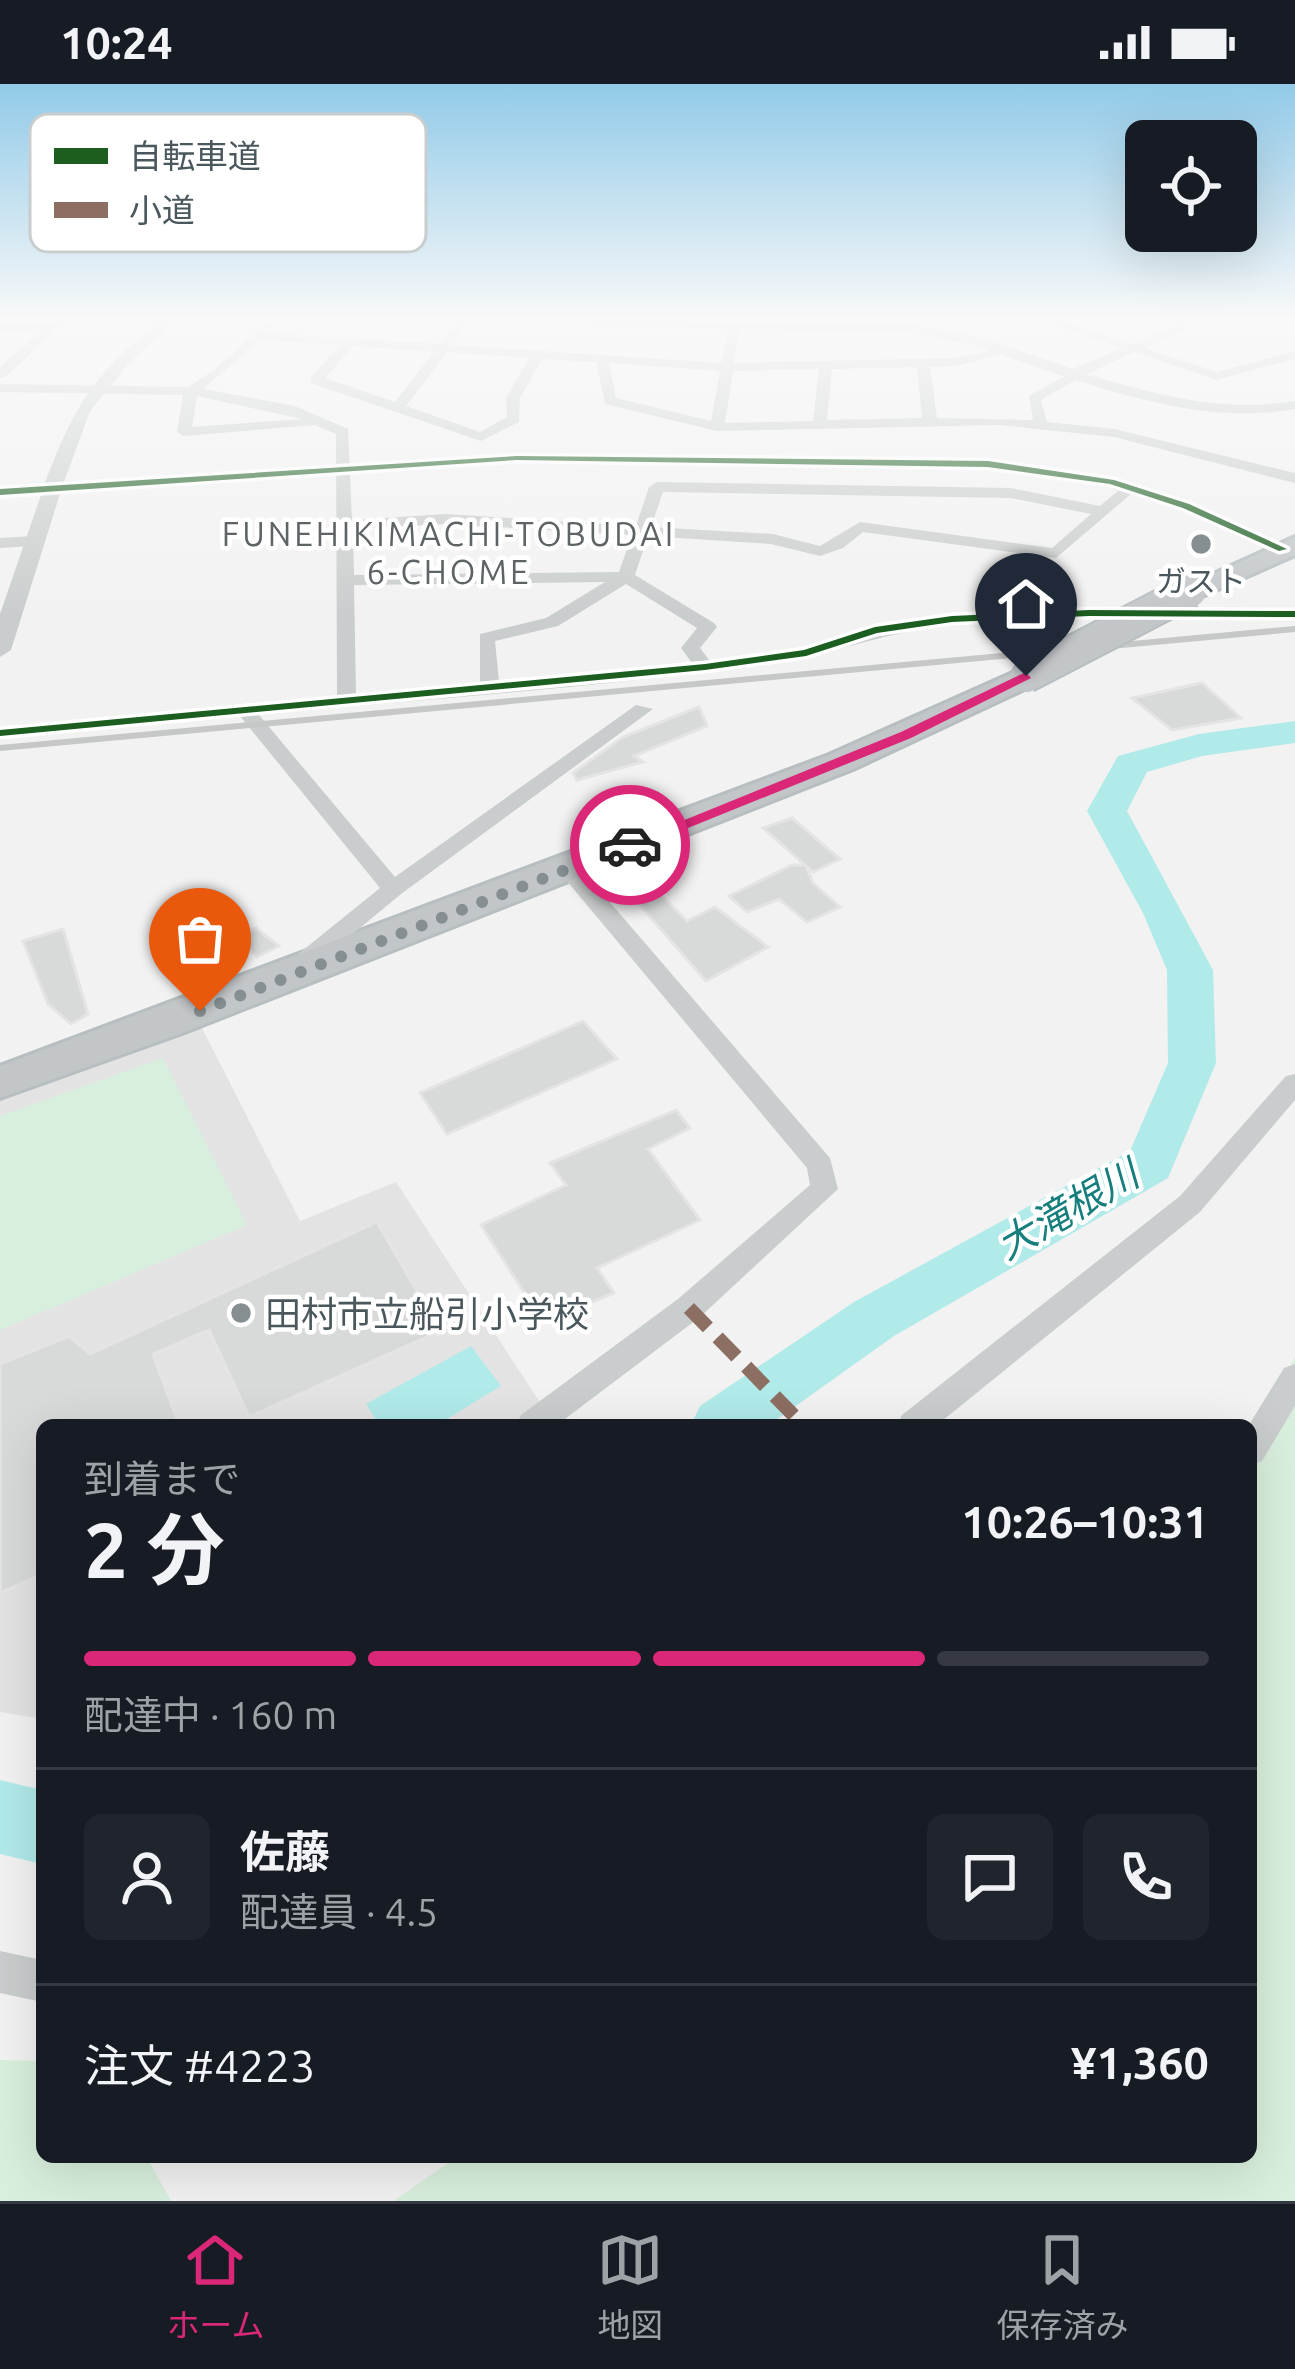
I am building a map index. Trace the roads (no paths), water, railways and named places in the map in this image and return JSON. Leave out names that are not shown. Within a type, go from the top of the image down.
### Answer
[{"type":"highway","points":[[0,1082],[282,979],[906,735],[1190,591],[1288,547]]},
{"type":"street","points":[[0,650],[7,600],[83,420]]},
{"type":"street","points":[[186,420],[184,432],[319,422]]},
{"type":"street","points":[[314,420],[343,432],[346,703]]},
{"type":"street","points":[[427,420],[481,437],[513,420]]},
{"type":"street","points":[[687,420],[717,427],[1041,425],[1114,433],[1295,478]]},
{"type":"street","points":[[717,427],[718,420]]},
{"type":"street","points":[[819,428],[820,420]]},
{"type":"street","points":[[1040,420],[1041,425]]},
{"type":"street","points":[[481,437],[487,460]]},
{"type":"street","points":[[0,492],[487,460],[988,464],[1130,488],[1288,547]]},
{"type":"street","points":[[490,689],[486,638],[552,622],[626,577],[657,488],[1010,493],[1100,511]]},
{"type":"street","points":[[344,525],[446,519],[643,531],[772,539],[818,554],[830,552],[860,527],[1056,553],[1130,488]]},
{"type":"street","points":[[0,543],[33,541]]},
{"type":"street","points":[[347,580],[626,577],[708,627],[690,648],[705,668]]},
{"type":"street","points":[[0,733],[248,714],[705,668],[806,652],[875,630],[952,620],[1089,613],[1295,614]]},
{"type":"street","points":[[282,979],[393,889],[643,709]]},
{"type":"street","points":[[248,714],[393,889]]},
{"type":"street","points":[[540,1419],[689,1308],[824,1189],[820,1165],[569,869]]},
{"type":"street","points":[[921,1419],[1190,1204],[1295,1083]]},
{"type":"street","points":[[1257,1441],[1295,1378]]},
{"type":"street","points":[[0,1972],[36,1980]]},
{"type":"water","points":[[471,1346],[501,1386],[447,1419],[375,1419],[366,1404]]},
{"type":"waterway","name":"大滝根川","points":[[730,1419],[874,1319],[1150,1164],[1192,1063],[1190,970],[1165,913],[1107,811],[1132,764],[1199,745],[1295,732]]},
{"type":"waterway","name":"大滝根川","points":[[0,1817],[36,1826]]},
{"type":"railway","points":[[0,748],[1295,629]]},
{"type":"place","name":"ガスト","points":[[1201,544]]},
{"type":"place","name":"田村市立船引小学校","points":[[241,1313]]},
{"type":"district","name":"FUNEHIKIMACHI-TOBUDAI 6-CHOME","points":[[449,552]]}]
